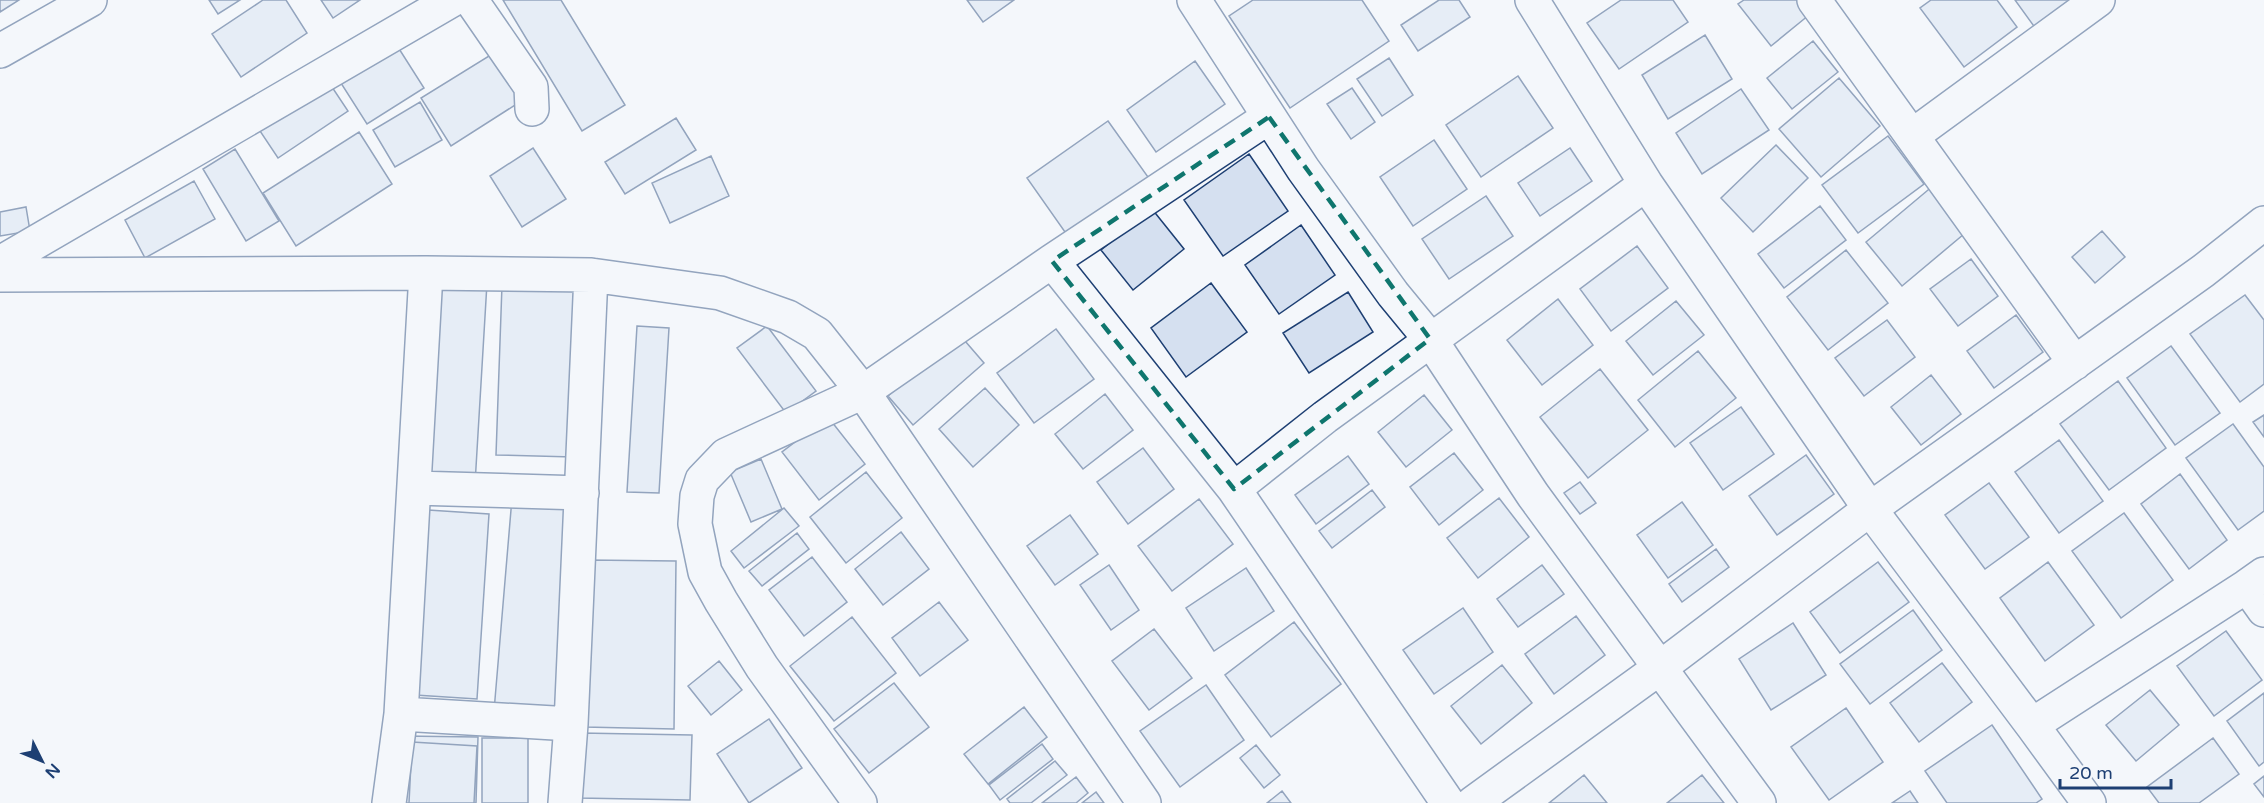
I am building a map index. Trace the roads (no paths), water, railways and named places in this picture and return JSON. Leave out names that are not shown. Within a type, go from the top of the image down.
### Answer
[{"type":"street","points":[[0,51],[90,0]]},
{"type":"street","points":[[0,262],[452,0]]},
{"type":"street","points":[[471,0],[531,87],[532,109]]},
{"type":"street","points":[[1194,0],[1304,169],[1393,294],[1430,339],[1533,495],[1759,803]]},
{"type":"street","points":[[1532,0],[1646,184],[1870,508],[2089,803]]},
{"type":"street","points":[[1814,0],[2075,363]]},
{"type":"street","points":[[1912,136],[2098,0]]},
{"type":"street","points":[[860,803],[762,667],[705,573],[696,524],[697,496],[702,480],[726,455],[863,392],[1052,261],[1269,117]]},
{"type":"street","points":[[1234,489],[1325,417],[1430,339],[1646,184]]},
{"type":"street","points":[[1473,803],[1661,667],[1870,508],[2204,271],[2264,223]]},
{"type":"street","points":[[1052,261],[1234,489],[1448,803]]},
{"type":"street","points":[[0,275],[426,273],[591,275],[720,293],[788,317],[817,334],[863,392],[1144,803]]},
{"type":"street","points":[[389,803],[401,714],[426,273]]},
{"type":"street","points":[[565,803],[571,724],[591,275]]},
{"type":"street","points":[[414,488],[582,493]]},
{"type":"street","points":[[2032,725],[2258,590]]},
{"type":"street","points":[[401,714],[571,724]]}]
